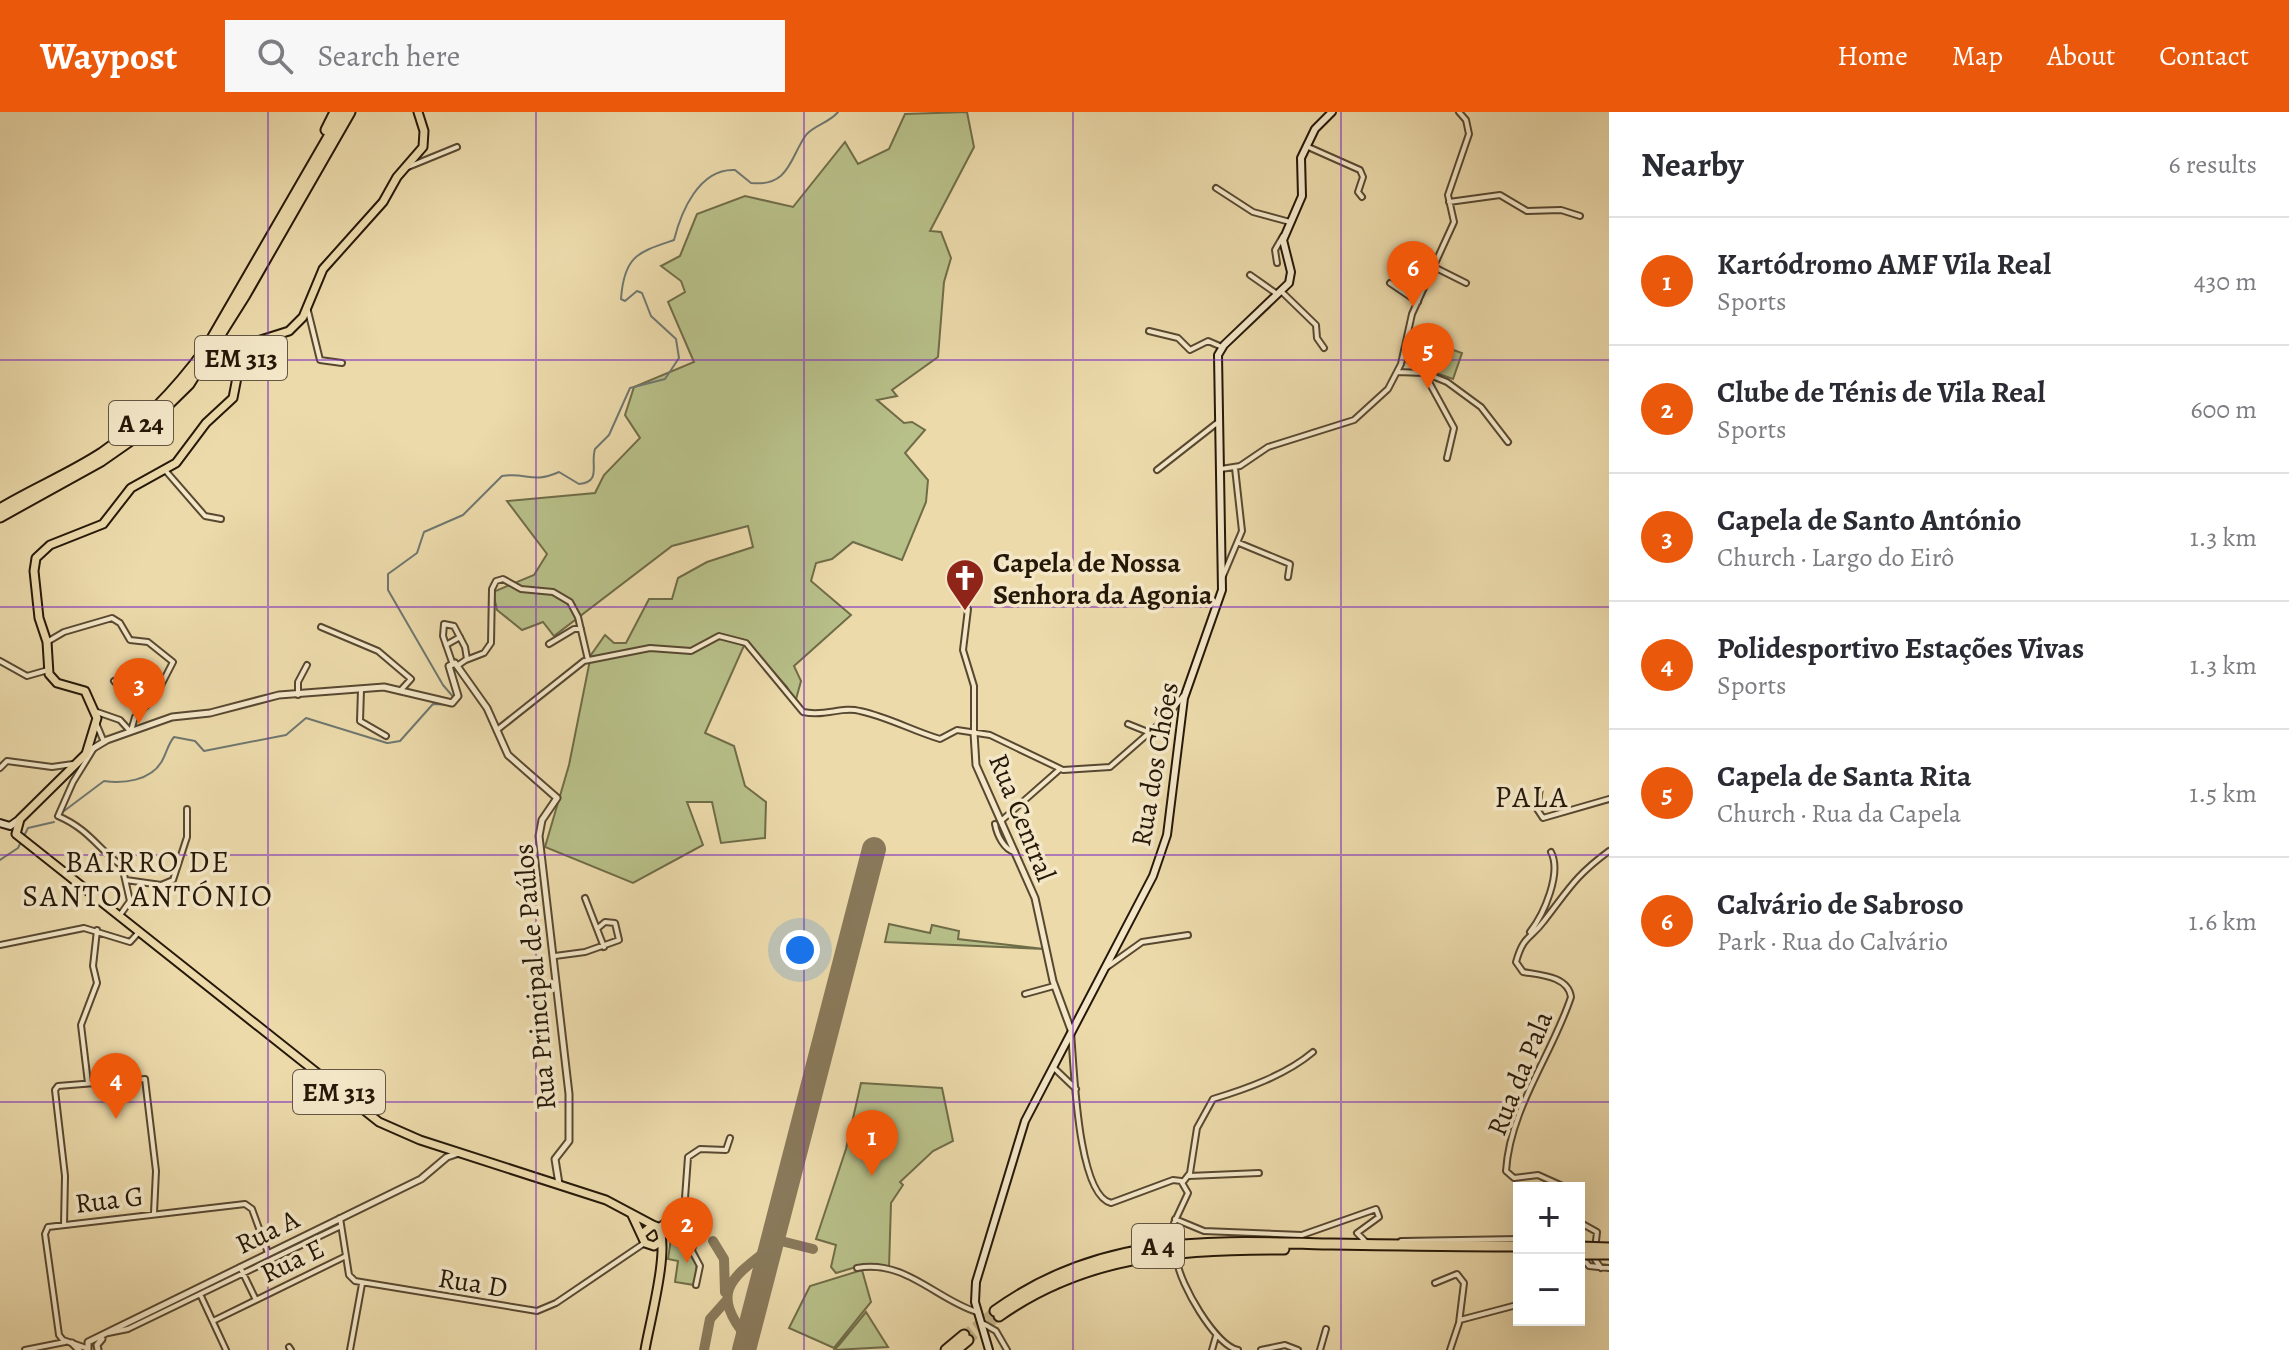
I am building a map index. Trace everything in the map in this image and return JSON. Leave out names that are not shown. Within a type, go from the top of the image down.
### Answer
[{"type":"highway","points":[[239,291],[335,112]]},
{"type":"highway","name":"A 24","points":[[0,509],[100,454],[155,411],[199,359],[343,112]]},
{"type":"highway","name":"A 24","points":[[0,517],[101,461],[159,418],[211,353],[350,112]]},
{"type":"highway","points":[[297,205],[357,112]]},
{"type":"highway","name":"A 4","points":[[997,1313],[1053,1284],[1125,1259],[1208,1249],[1513,1246]]},
{"type":"highway","name":"A 4","points":[[1334,1247],[1513,1253]]},
{"type":"highway","points":[[1585,1250],[1609,1248]]},
{"type":"highway","points":[[1585,1252],[1609,1254]]},
{"type":"highway","points":[[946,1350],[966,1338],[956,1350]]},
{"type":"main road","name":"EM 313","points":[[48,670],[47,642],[39,622],[34,571],[39,552],[103,524],[131,488],[176,463],[206,423],[233,398],[240,362],[251,343],[289,331],[307,308],[323,269],[383,202],[423,147],[424,131],[418,112]]},
{"type":"main road","points":[[1222,347],[1280,294],[1291,277],[1283,247],[1285,233],[1302,196],[1301,169],[1306,146],[1318,125],[1332,112]]},
{"type":"main road","name":"Rua dos Chões","points":[[976,1307],[976,1288],[1023,1127],[1164,849],[1185,695],[1212,620],[1222,580],[1216,372],[1222,347]]},
{"type":"main road","points":[[0,824],[10,826],[20,819],[91,750],[100,714],[85,691],[57,683],[48,670]]},
{"type":"main road","points":[[20,819],[16,826],[21,840]]},
{"type":"main road","points":[[0,824],[21,840]]},
{"type":"main road","name":"EM 313","points":[[21,840],[371,1118],[445,1155],[462,1153],[559,1184],[612,1202],[656,1226]]},
{"type":"main road","points":[[631,1214],[657,1257],[658,1277]]},
{"type":"main road","points":[[645,1240],[656,1226],[662,1238],[645,1350]]},
{"type":"main road","points":[[645,1240],[662,1238]]},
{"type":"main road","points":[[976,1307],[989,1350]]},
{"type":"street","points":[[1219,470],[1235,468],[1268,447],[1356,418],[1386,391],[1398,372],[1418,302],[1454,222],[1448,194],[1469,136],[1468,125],[1459,112]]},
{"type":"street","points":[[1306,146],[1360,170],[1363,178],[1358,192],[1362,197]]},
{"type":"street","points":[[405,168],[457,147]]},
{"type":"street","points":[[1216,188],[1253,212],[1290,222]]},
{"type":"street","points":[[1449,202],[1501,195],[1527,211],[1564,210],[1580,216]]},
{"type":"street","points":[[1277,263],[1275,250],[1285,233]]},
{"type":"street","points":[[1434,267],[1466,283]]},
{"type":"street","points":[[1250,275],[1280,294],[1316,324],[1317,338],[1324,348]]},
{"type":"street","points":[[1390,283],[1418,302]]},
{"type":"street","points":[[307,308],[320,360],[342,363]]},
{"type":"street","points":[[1149,331],[1180,339],[1190,350],[1208,341],[1222,347]]},
{"type":"street","points":[[1398,372],[1424,373],[1447,382],[1481,407],[1508,442]]},
{"type":"street","points":[[1424,373],[1454,428],[1447,458]]},
{"type":"street","points":[[1157,470],[1217,423]]},
{"type":"street","points":[[1222,580],[1229,558],[1239,543],[1242,521],[1235,468]]},
{"type":"street","points":[[165,470],[205,516],[221,519]]},
{"type":"street","points":[[1239,543],[1290,564],[1288,577]]},
{"type":"street","points":[[454,664],[482,654],[491,643],[491,592],[499,579],[521,589],[551,592],[567,599],[577,613],[588,660]]},
{"type":"street","name":"Rua Central","points":[[956,591],[968,609],[963,652],[974,686],[976,765],[998,822],[1036,901],[1054,986],[1071,1030]]},
{"type":"street","points":[[47,642],[64,632],[114,618],[130,640],[148,642],[174,664],[155,697],[135,716],[131,731]]},
{"type":"street","points":[[119,916],[130,902],[121,865],[110,860],[89,832],[58,816],[91,750],[131,731],[178,715],[216,712],[276,696],[384,687],[449,703],[458,696],[451,673],[454,664],[446,645],[444,624],[453,624],[466,660]]},
{"type":"street","points":[[321,627],[383,655],[411,679],[400,691]]},
{"type":"street","points":[[549,644],[573,629],[581,629]]},
{"type":"street","points":[[497,730],[588,660],[650,648],[691,651],[719,636],[746,643],[803,712],[827,715],[841,710],[860,711],[940,739],[957,730],[974,733],[1010,742],[1060,769],[1113,766],[1185,695]]},
{"type":"street","points":[[446,645],[460,637]]},
{"type":"street","points":[[0,661],[27,676],[48,670]]},
{"type":"street","name":"Rua Principal de Paúlos","points":[[454,664],[484,703],[510,757],[557,797],[542,820],[539,834],[569,1094],[569,1141],[555,1159],[559,1184]]},
{"type":"street","points":[[298,695],[298,682],[307,665]]},
{"type":"street","points":[[114,681],[141,711]]},
{"type":"street","points":[[361,690],[360,721],[386,736]]},
{"type":"street","points":[[100,714],[120,720],[131,731]]},
{"type":"street","points":[[96,723],[104,742]]},
{"type":"street","points":[[1128,724],[1149,732]]},
{"type":"street","points":[[0,768],[7,761],[31,761],[52,767],[76,764]]},
{"type":"street","points":[[998,822],[1060,769]]},
{"type":"street","points":[[1540,788],[1537,810],[1543,818],[1609,799]]},
{"type":"street","points":[[126,880],[161,885],[174,879],[187,839],[187,809]]},
{"type":"street","points":[[1528,934],[1543,924],[1576,876],[1609,851]]},
{"type":"street","points":[[1528,934],[1538,920],[1554,875],[1555,863],[1551,852]]},
{"type":"street","points":[[585,898],[604,947]]},
{"type":"street","points":[[555,956],[604,947],[618,941],[619,929],[610,922],[598,928]]},
{"type":"street","points":[[0,945],[82,928],[130,942],[139,932]]},
{"type":"street","points":[[88,1083],[81,1025],[97,983],[93,965],[97,930]]},
{"type":"street","name":"Rua da Pala","points":[[1528,934],[1518,956],[1518,967],[1524,973],[1548,975],[1568,987],[1571,997],[1554,1039],[1534,1076],[1505,1170],[1513,1178],[1536,1174],[1554,1182]]},
{"type":"street","points":[[1102,972],[1140,942],[1188,935]]},
{"type":"street","points":[[1025,994],[1054,986]]},
{"type":"street","points":[[1067,1013],[1077,1019]]},
{"type":"street","points":[[1071,1030],[1085,1158],[1095,1190],[1104,1201],[1115,1202],[1173,1180],[1183,1182]]},
{"type":"street","points":[[1183,1182],[1189,1176],[1197,1128],[1213,1099],[1234,1095],[1298,1064],[1313,1052]]},
{"type":"street","points":[[1053,1066],[1077,1091]]},
{"type":"street","points":[[1047,1077],[1063,1077]]},
{"type":"street","points":[[64,1225],[65,1176],[55,1088],[88,1083],[145,1079],[156,1174],[154,1213]]},
{"type":"street","points":[[662,1238],[669,1226],[683,1215],[688,1157],[700,1149],[726,1150],[730,1138]]},
{"type":"street","name":"Rua A","points":[[91,1347],[108,1333],[242,1270],[268,1253],[421,1179],[445,1155]]},
{"type":"street","points":[[1189,1176],[1259,1173]]},
{"type":"street","points":[[1183,1182],[1188,1193],[1175,1219],[1174,1233],[1183,1280],[1216,1336],[1227,1348],[1238,1350]]},
{"type":"street","name":"Rua G","points":[[69,1342],[59,1335],[45,1234],[48,1227],[249,1205],[268,1253]]},
{"type":"street","points":[[656,1226],[685,1206]]},
{"type":"street","points":[[1175,1219],[1202,1230],[1304,1235],[1376,1209],[1379,1217],[1357,1233],[1359,1239],[1513,1239]]},
{"type":"street","points":[[340,1218],[350,1277],[362,1284],[350,1349]]},
{"type":"street","points":[[1585,1225],[1597,1232],[1594,1257],[1601,1268]]},
{"type":"street","points":[[242,1270],[341,1226]]},
{"type":"street","points":[[669,1226],[695,1234],[692,1251],[700,1266],[696,1285]]},
{"type":"street","name":"Rua D","points":[[362,1284],[537,1311],[556,1303],[645,1240]]},
{"type":"street","points":[[1581,1254],[1587,1265],[1609,1268]]},
{"type":"street","name":"Rua E","points":[[213,1321],[346,1256]]},
{"type":"street","points":[[1601,1268],[1609,1262]]},
{"type":"street","points":[[857,1268],[879,1267],[908,1275],[963,1309],[976,1307]]},
{"type":"street","name":"Rua E","points":[[242,1270],[256,1300]]},
{"type":"street","points":[[1435,1283],[1460,1276],[1464,1287],[1460,1320],[1450,1350]]},
{"type":"street","points":[[198,1291],[226,1350]]},
{"type":"street","points":[[1460,1320],[1513,1306]]},
{"type":"street","points":[[1320,1350],[1326,1329]]},
{"type":"street","points":[[985,1330],[996,1331],[1007,1350]]},
{"type":"street","points":[[1212,1350],[1216,1336]]},
{"type":"street","points":[[69,1342],[79,1350]]},
{"type":"street","points":[[25,1350],[69,1342],[91,1347]]},
{"type":"street","points":[[1261,1350],[1285,1345],[1298,1350]]},
{"type":"green space","points":[[967,112],[974,147],[930,231],[941,232],[951,258],[944,282],[938,357],[892,390],[897,396],[877,400],[904,423],[912,422],[925,430],[905,453],[928,480],[926,502],[902,560],[853,542],[832,559],[816,563],[811,581],[851,615],[794,666],[801,681],[795,703],[787,687],[746,641],[705,733],[734,746],[745,786],[766,802],[765,838],[721,843],[712,802],[687,802],[703,845],[633,883],[545,847],[569,765],[591,655],[605,635],[614,643],[626,643],[649,599],[672,599],[678,578],[707,562],[753,547],[748,526],[672,546],[554,636],[543,622],[522,630],[497,610],[493,592],[534,575],[547,554],[507,501],[595,493],[604,475],[640,438],[625,415],[634,387],[694,362],[668,302],[685,292],[681,281],[661,266],[680,256],[697,214],[745,196],[793,207],[845,142],[858,164],[889,149],[905,114]]},
{"type":"green space","points":[[1414,336],[1462,353],[1453,379],[1405,362]]},
{"type":"green space","points":[[889,924],[930,933],[932,925],[959,931],[958,939],[1044,949],[885,942]]},
{"type":"green space","points":[[861,1083],[942,1088],[953,1141],[933,1151],[900,1182],[903,1185],[891,1203],[889,1268],[866,1264],[836,1273],[831,1267],[836,1245],[816,1239],[846,1149]]},
{"type":"green space","points":[[671,1239],[692,1243],[690,1252],[697,1264],[694,1285],[675,1282],[678,1261],[668,1259]]},
{"type":"green space","points":[[862,1270],[871,1302],[834,1348],[789,1328],[810,1286]]},
{"type":"green space","points":[[866,1312],[888,1347],[834,1350],[839,1345]]},
{"type":"waterway","points":[[455,699],[443,685],[388,590],[388,574],[417,553],[424,532],[463,515],[502,476],[542,477],[559,472],[579,484],[590,480],[594,472],[595,449],[609,435],[630,388],[665,379],[679,358],[676,339],[651,316],[642,293],[637,291],[625,301],[621,299],[630,264],[643,252],[674,240],[687,205],[711,176],[735,170],[751,183],[774,180],[787,169],[806,135],[838,112]]},
{"type":"waterway","points":[[388,743],[400,741],[433,704],[454,705]]},
{"type":"waterway","points":[[60,814],[104,781],[127,781],[151,773],[162,761],[174,737],[195,741],[204,751],[286,735],[306,718],[387,743]]},
{"type":"waterway","points":[[0,860],[18,848],[28,828],[54,822]]},
{"type":"taxiway","points":[[773,1239],[813,1249]]},
{"type":"taxiway","points":[[713,1241],[724,1259],[725,1292]]},
{"type":"taxiway","points":[[747,1338],[729,1309],[727,1297],[735,1278],[770,1248]]},
{"type":"taxiway","points":[[704,1350],[710,1319],[726,1301]]},
{"type":"runway","points":[[744,1350],[874,849]]},
{"type":"tunnel","points":[[964,1335],[995,1311]]},
{"type":"tunnel","points":[[968,1340],[999,1316]]},
{"type":"place","name":"Calvário de Sabroso","points":[[1413,307]]},
{"type":"place","name":"Capela de Santa Rita","points":[[1428,389]]},
{"type":"place","name":"Capela de Nossa Senhora da Agonia","points":[[965,612]]},
{"type":"place","name":"Capela de Santo António","points":[[139,724]]},
{"type":"place","name":"Polidesportivo Estações Vivas","points":[[116,1119]]},
{"type":"place","name":"Kartódromo AMF Vila Real","points":[[872,1176]]},
{"type":"place","name":"Clube de Ténis de Vila Real","points":[[687,1263]]},
{"type":"district","name":"PALA","points":[[1532,797]]},
{"type":"district","name":"BAIRRO DE SANTO ANTÓNIO","points":[[148,879]]}]
